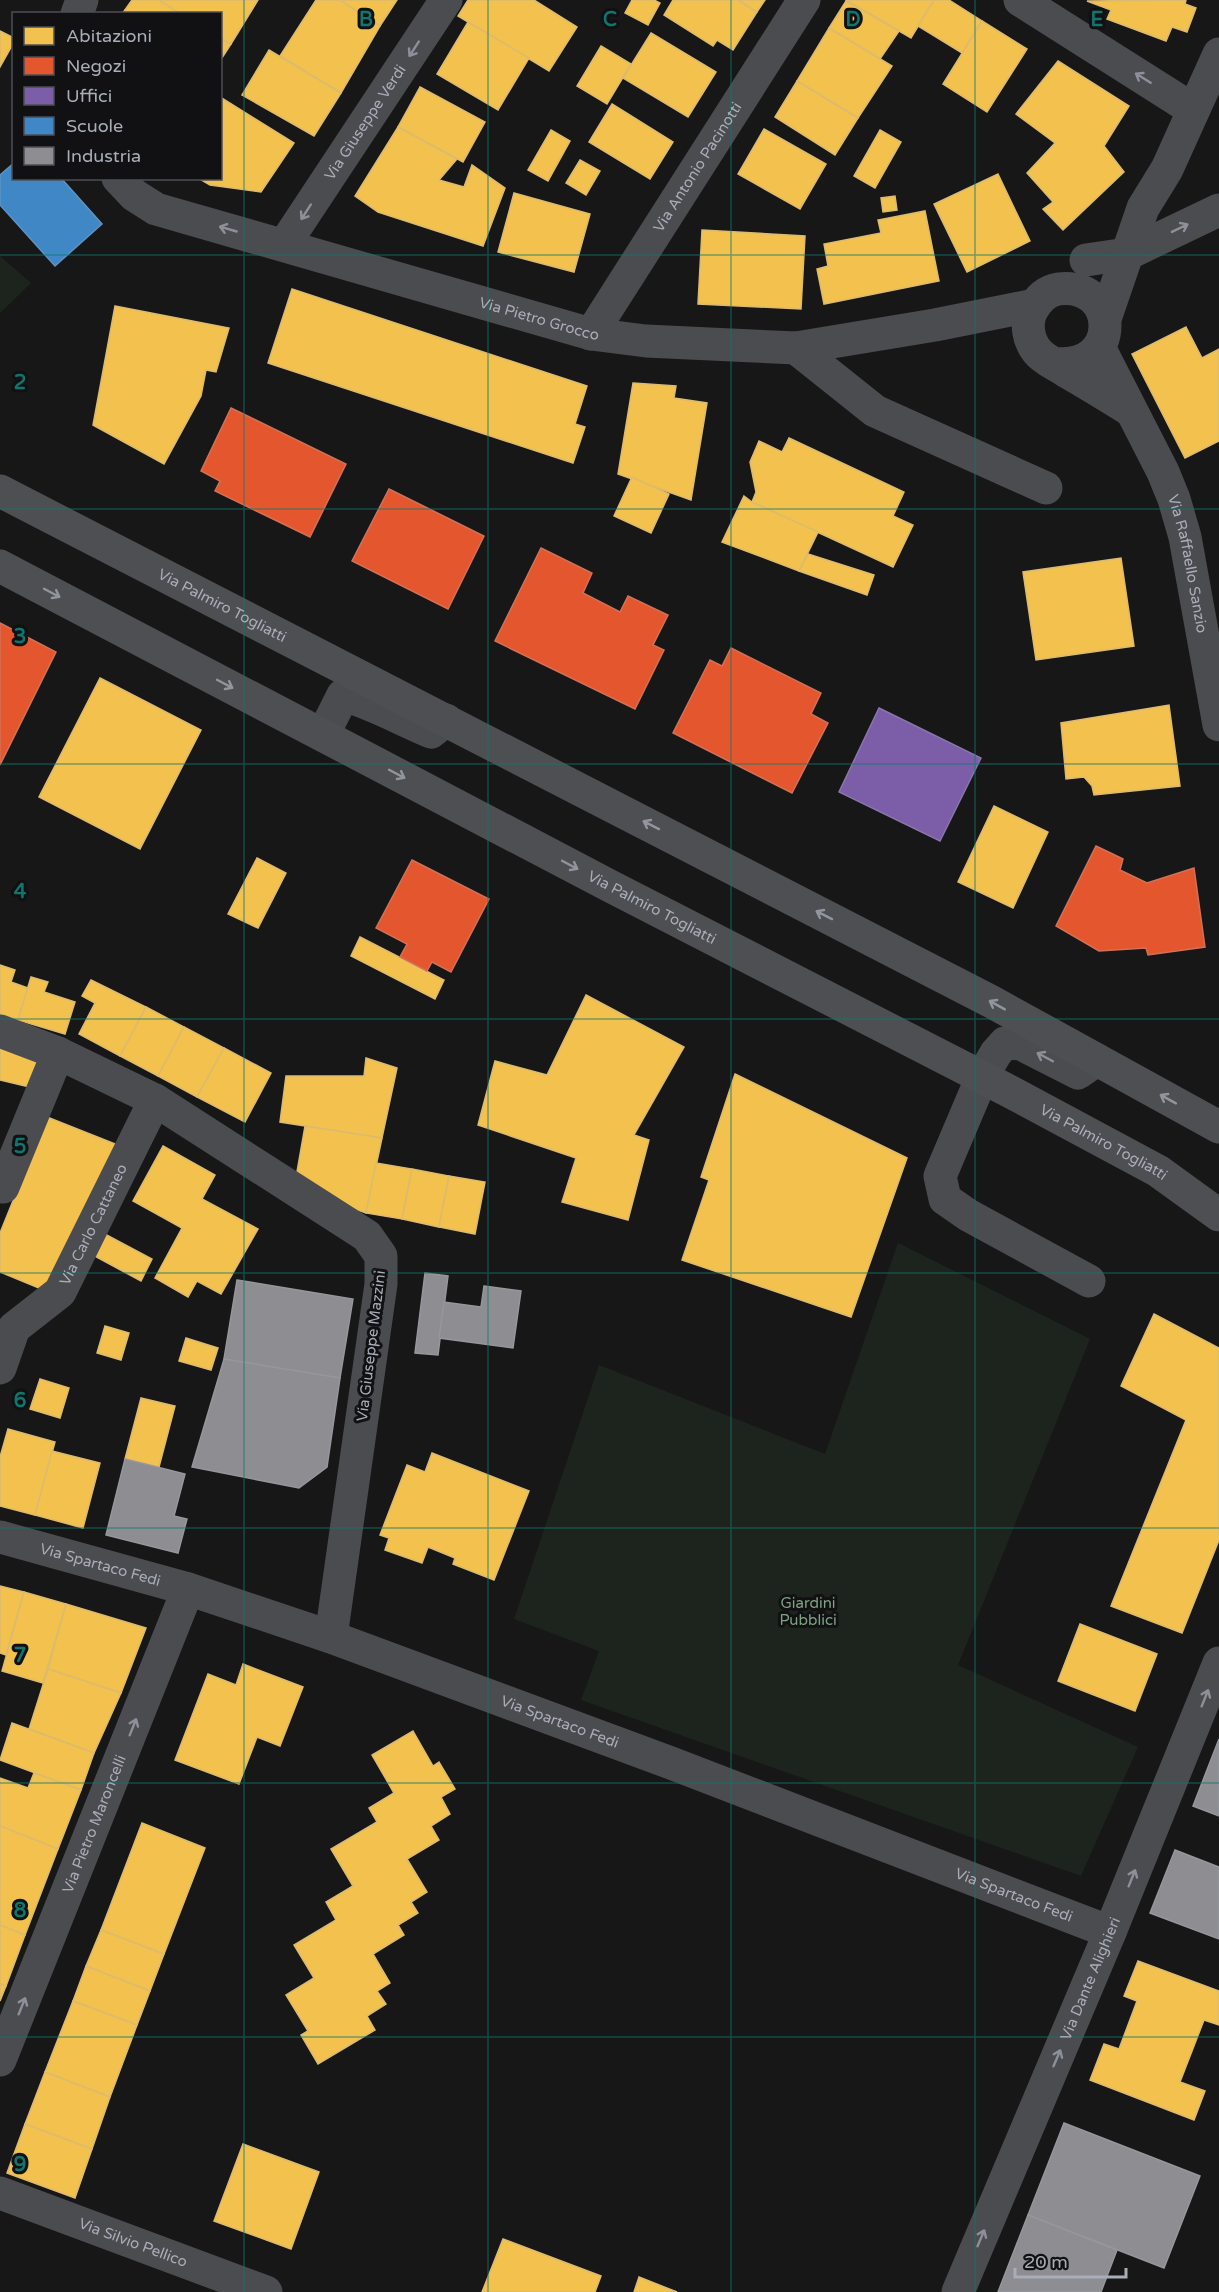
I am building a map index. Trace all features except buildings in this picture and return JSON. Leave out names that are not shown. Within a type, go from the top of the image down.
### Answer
[{"type":"main road","name":"Via Palmiro Togliatti","points":[[0,491],[992,1002],[1217,1124]]},
{"type":"main road","name":"Via Palmiro Togliatti","points":[[0,566],[982,1077],[1158,1171],[1219,1215]]},
{"type":"street","name":"Via Giuseppe Verdi","points":[[284,245],[446,0]]},
{"type":"street","name":"Via Antonio Pacinotti","points":[[591,334],[804,0]]},
{"type":"street","points":[[1020,0],[1192,109]]},
{"type":"street","points":[[1053,363],[1067,365],[1086,360],[1102,333],[1143,208],[1167,169],[1192,109],[1219,54]]},
{"type":"street","name":"Via Pietro Grocco","points":[[120,180],[134,195],[156,209],[591,334],[646,341],[796,348],[1039,309]]},
{"type":"street","points":[[1130,410],[1053,363],[1032,345],[1039,309],[1086,260],[1143,208]]},
{"type":"street","points":[[1086,260],[1127,255],[1219,210]]},
{"type":"street","points":[[1039,309],[1070,288],[1083,292],[1091,296],[1100,306],[1102,333]]},
{"type":"street","name":"Via Raffaello Sanzio","points":[[1102,333],[1130,410],[1163,472],[1180,518],[1219,725]]},
{"type":"street","points":[[796,348],[874,411],[1046,488]]},
{"type":"street","points":[[323,735],[343,695],[367,702],[431,732],[446,720]]},
{"type":"street","name":"Via Giuseppe Mazzini","points":[[0,1031],[58,1053],[155,1100],[367,1236],[381,1256],[381,1284],[331,1637]]},
{"type":"street","points":[[1089,1281],[968,1215],[945,1199],[940,1176],[982,1077],[996,1053],[1005,1043],[1021,1044],[1078,1073],[1097,1060]]},
{"type":"street","points":[[3,1187],[58,1053]]},
{"type":"street","name":"Via Carlo Cattaneo","points":[[0,1368],[14,1328],[60,1292],[155,1100]]},
{"type":"street","name":"Via Spartaco Fedi","points":[[0,1537],[188,1589],[331,1637],[671,1763],[1110,1932]]},
{"type":"street","name":"Via Pietro Maroncelli","points":[[0,2060],[188,1589]]},
{"type":"street","name":"Via Dante Alighieri","points":[[958,2292],[1110,1932],[1219,1663]]},
{"type":"street","name":"Via Silvio Pellico","points":[[0,2193],[266,2292]]},
{"type":"green space","points":[[0,256],[31,283],[0,313]]},
{"type":"green space","name":"Giardini Pubblici","points":[[898,1243],[1090,1339],[958,1665],[1138,1747],[1081,1876],[581,1700],[599,1651],[514,1619],[599,1365],[825,1454]]}]
